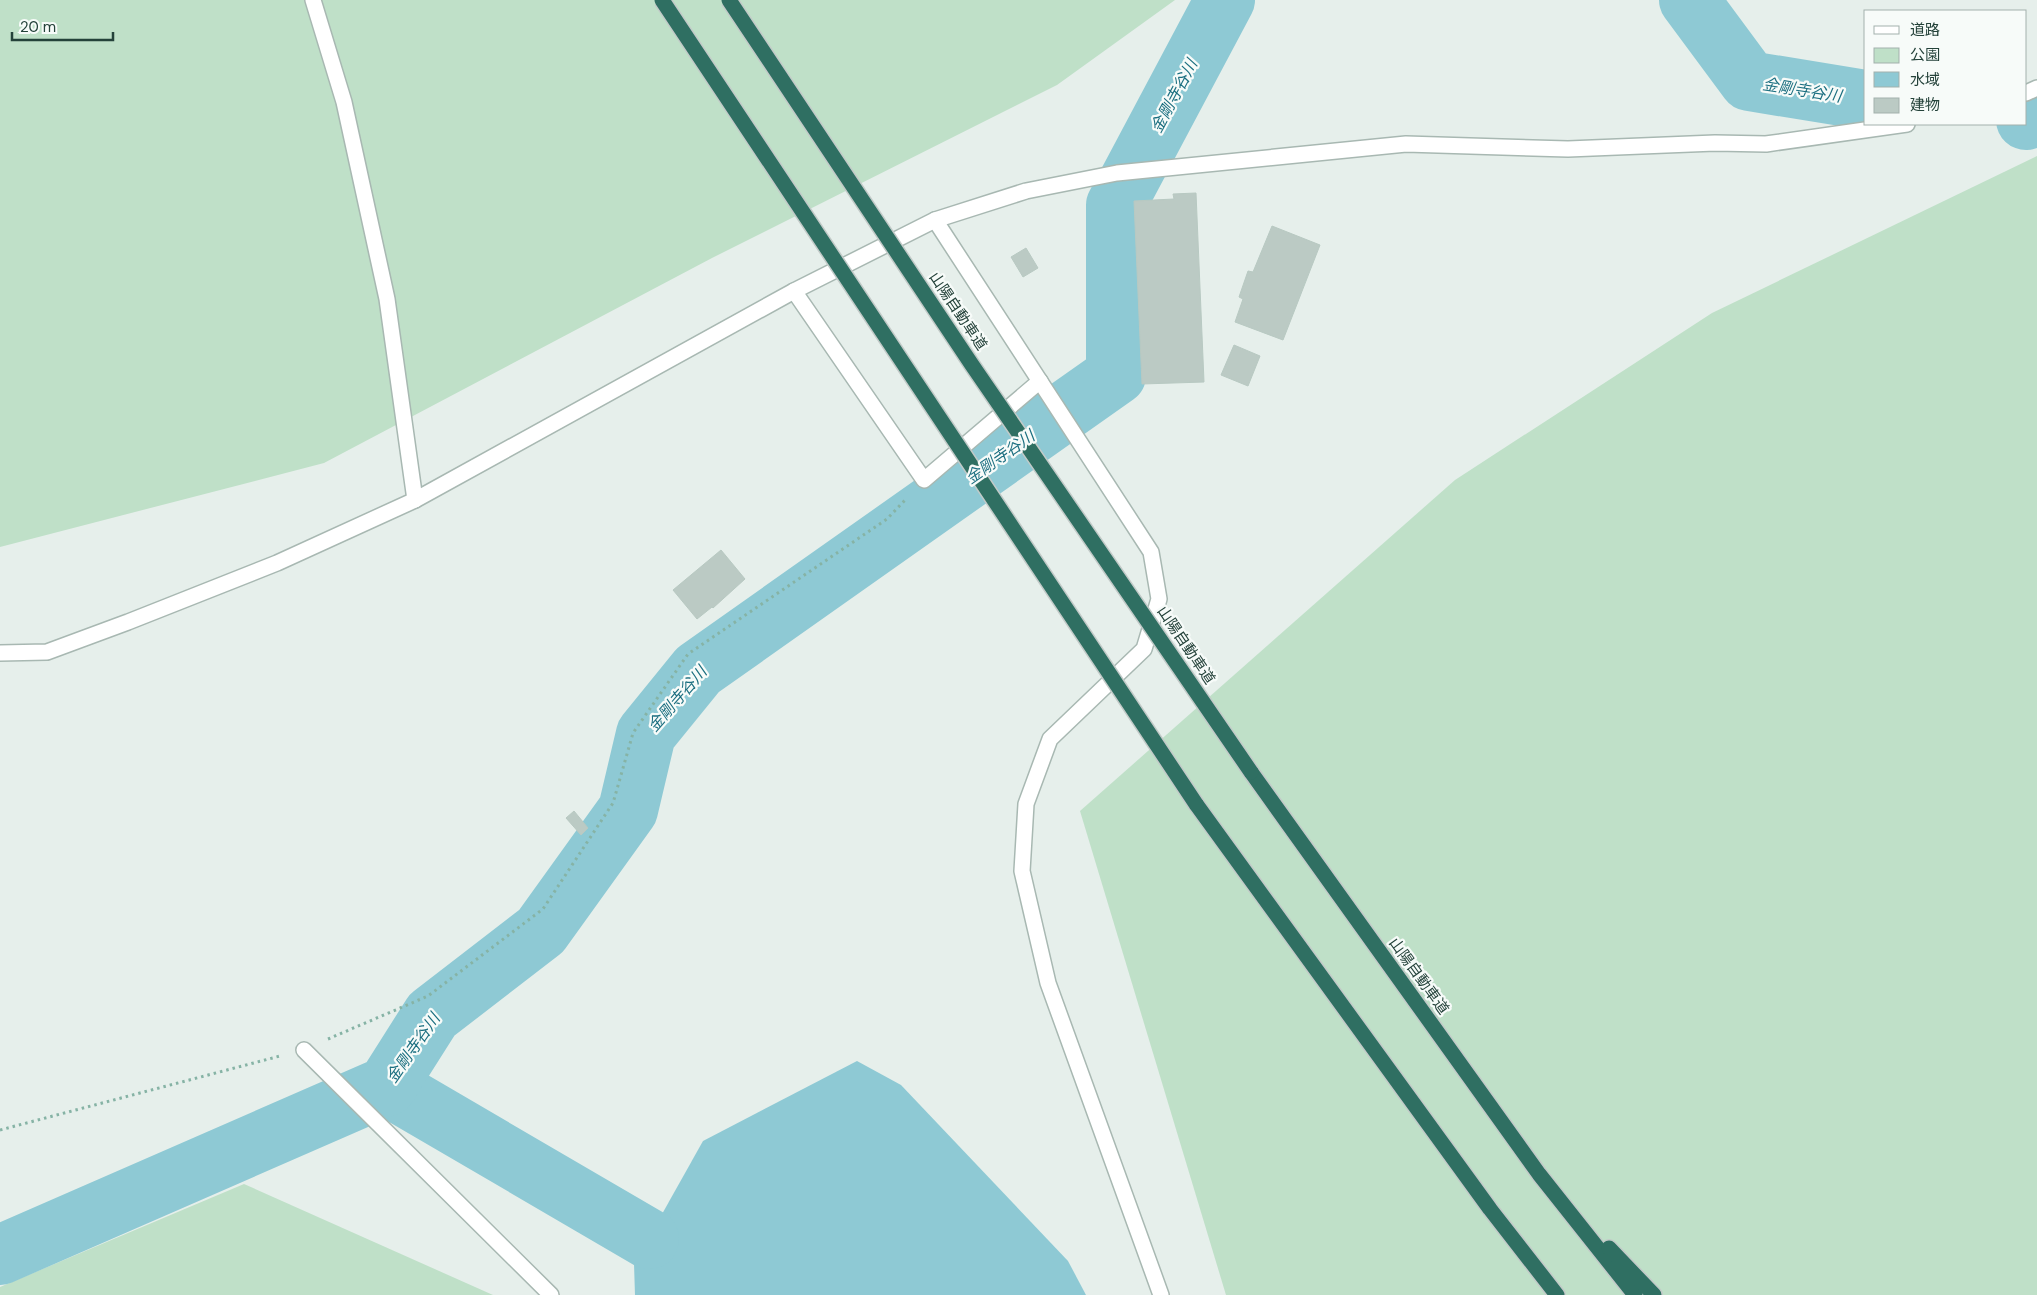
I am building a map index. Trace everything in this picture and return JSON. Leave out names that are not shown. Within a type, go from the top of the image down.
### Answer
[{"type":"highway","points":[[662,0],[1196,804],[1484,1201],[1557,1295]]},
{"type":"highway","name":"山陽自動車道","points":[[729,0],[972,365],[1252,772],[1539,1174],[1635,1295]]},
{"type":"highway","points":[[1539,1174],[1654,1295]]},
{"type":"street","points":[[313,0],[344,102],[387,299],[414,500]]},
{"type":"street","points":[[0,653],[46,652],[277,563],[414,500],[794,291],[935,220],[1026,191],[1117,173],[1406,144],[1568,149],[1715,143],[1766,144],[1900,125]]},
{"type":"street","points":[[935,220],[1151,552],[1159,599],[1144,649],[1050,739],[1026,804],[1022,871],[1048,983],[1161,1295]]},
{"type":"street","points":[[794,291],[924,480],[1040,381]]},
{"type":"street","points":[[304,1050],[551,1295]]},
{"type":"path","points":[[0,1130],[304,1050],[428,996],[543,909],[613,803],[633,733],[688,654],[887,519],[924,480]]},
{"type":"green space","points":[[0,0],[1175,0],[1057,85],[712,258],[324,463],[0,547]]},
{"type":"green space","points":[[2037,156],[2037,1295],[1226,1295],[1080,811],[1455,480],[1712,313]]},
{"type":"green space","points":[[244,1184],[493,1295],[0,1295],[0,1287]]},
{"type":"water","points":[[857,1061],[901,1085],[1068,1261],[1086,1295],[635,1295],[634,1264],[703,1141]]},
{"type":"building","points":[[1196,193],[1204,382],[1142,384],[1134,201],[1174,199],[1173,194]]},
{"type":"building","points":[[1272,226],[1320,245],[1283,340],[1235,322],[1243,299],[1239,297],[1248,271],[1253,272]]},
{"type":"building","points":[[1026,248],[1038,268],[1023,277],[1011,257]]},
{"type":"building","points":[[1234,345],[1260,356],[1248,386],[1221,375]]},
{"type":"building","points":[[721,550],[745,579],[713,608],[697,619],[673,590]]},
{"type":"building","points":[[574,811],[588,828],[581,835],[566,818]]},
{"type":"waterway","name":"金剛寺谷川","points":[[0,1255],[387,1086],[432,1015],[541,931],[628,810],[646,734],[698,670],[1116,375],[1116,205],[1225,0]]},
{"type":"waterway","name":"金剛寺谷川","points":[[1689,0],[1749,81],[1864,100]]},
{"type":"waterway","name":"金剛寺谷川","points":[[2027,120],[2037,115]]},
{"type":"waterway","points":[[387,1086],[649,1239]]}]
